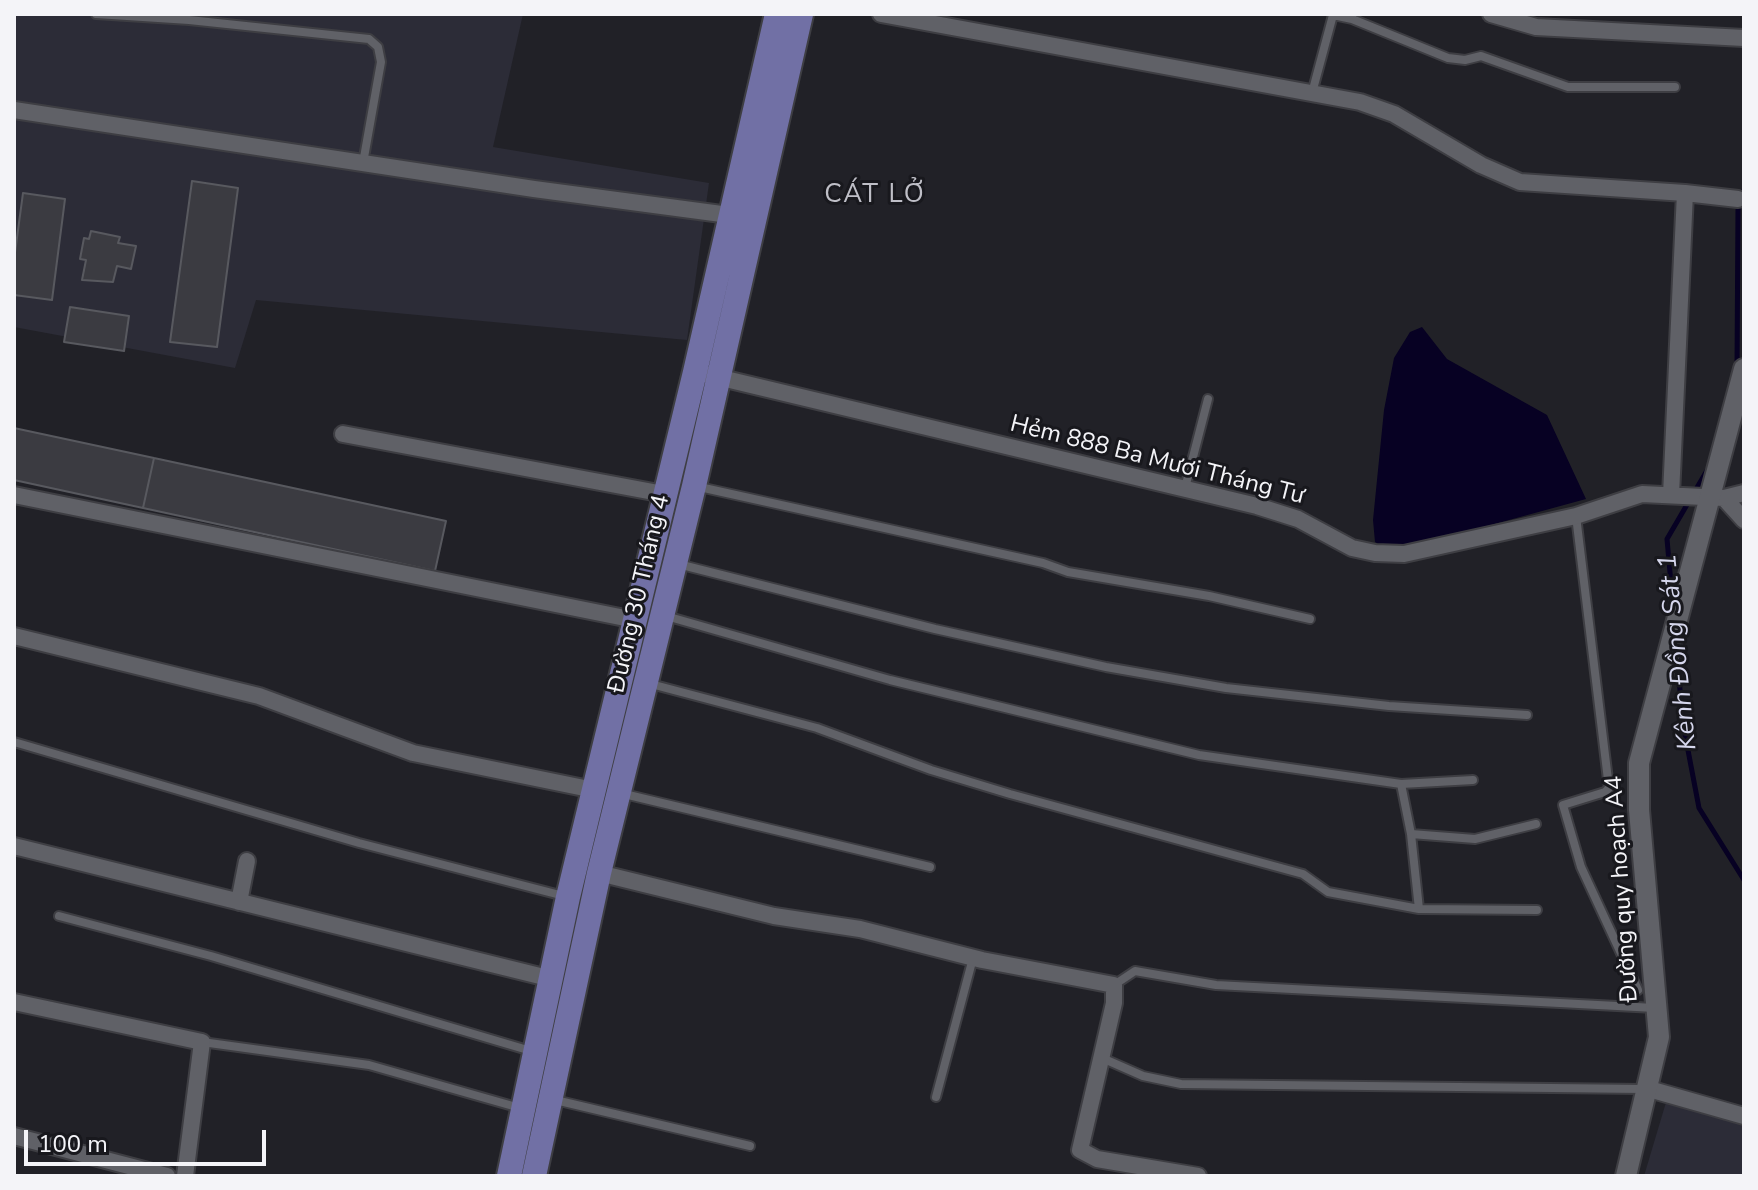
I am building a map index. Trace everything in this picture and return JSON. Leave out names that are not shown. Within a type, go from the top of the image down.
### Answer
[{"type":"main road","name":"Đường 30 Tháng 4","points":[[534,1176],[599,873],[694,486],[729,215],[777,14]]},
{"type":"main road","name":"Đường 30 Tháng 4","points":[[509,1176],[568,897],[664,494],[707,375],[755,219],[801,14]]},
{"type":"main road","points":[[729,215],[755,219]]},
{"type":"main road","points":[[594,790],[619,793]]},
{"type":"street","points":[[881,14],[1360,102],[1394,114],[1481,165],[1520,182],[1738,199]]},
{"type":"street","points":[[1491,14],[1538,21],[1744,38]]},
{"type":"street","points":[[14,110],[729,215]]},
{"type":"street","points":[[1671,495],[1685,193]]},
{"type":"street","name":"Đường quy hoạch A4","points":[[1626,1176],[1659,1037],[1639,810],[1639,763],[1718,498],[1744,369]]},
{"type":"street","name":"Hẻm 888 Ba Mươi Tháng Tư","points":[[707,375],[1063,462],[1185,488],[1298,519],[1352,548],[1375,553],[1404,554],[1576,516],[1642,494],[1718,498],[1744,493]]},
{"type":"street","points":[[343,434],[664,494]]},
{"type":"street","points":[[14,495],[635,620]]},
{"type":"street","points":[[1718,498],[1744,520]]},
{"type":"street","points":[[14,636],[259,696],[413,753],[594,790]]},
{"type":"street","points":[[14,846],[552,979]]},
{"type":"street","points":[[239,902],[247,861]]},
{"type":"street","points":[[599,873],[774,916],[898,937],[973,958],[1114,985],[1114,1003],[1080,1150],[1102,1168],[1198,1176]]},
{"type":"street","points":[[14,1002],[202,1042],[185,1176]]},
{"type":"street","points":[[1649,1089],[1744,1116]]},
{"type":"street","points":[[14,1136],[167,1176]]},
{"type":"lane","points":[[96,14],[189,20],[369,39],[378,47],[381,62],[363,163]]},
{"type":"lane","points":[[1312,93],[1333,15],[1352,16],[1448,58],[1465,60],[1481,56],[1568,87],[1675,87]]},
{"type":"lane","points":[[1185,488],[1208,399]]},
{"type":"lane","points":[[694,486],[1043,563],[1068,572],[1209,596],[1310,619]]},
{"type":"lane","points":[[1576,516],[1609,788],[1563,805],[1581,867],[1638,990]]},
{"type":"lane","points":[[674,563],[935,629],[1151,675],[1226,688],[1389,706],[1527,715]]},
{"type":"lane","points":[[661,615],[890,680],[1199,755],[1401,784],[1473,780]]},
{"type":"lane","points":[[646,682],[817,728],[931,770],[1010,794],[1303,874],[1328,892],[1419,909],[1537,910]]},
{"type":"lane","points":[[14,742],[359,843],[568,897]]},
{"type":"lane","points":[[1401,784],[1411,834],[1419,909]]},
{"type":"lane","points":[[619,793],[930,867]]},
{"type":"lane","points":[[1411,834],[1475,839],[1536,824]]},
{"type":"lane","points":[[59,916],[211,956],[536,1053]]},
{"type":"lane","points":[[936,1097],[973,958]]},
{"type":"lane","points":[[1114,985],[1135,971],[1216,985],[1658,1009]]},
{"type":"lane","points":[[202,1042],[369,1065],[524,1109]]},
{"type":"lane","points":[[1101,1058],[1143,1076],[1181,1084],[1649,1089]]},
{"type":"lane","points":[[551,1099],[750,1146]]},
{"type":"shaded area","points":[[14,14],[523,14],[493,147],[709,183],[687,340],[256,300],[235,368],[14,327]]},
{"type":"shaded area","points":[[1422,327],[1447,359],[1547,415],[1586,499],[1425,543],[1382,546],[1375,542],[1373,520],[1384,410],[1394,358],[1410,332]]},
{"type":"shaded area","points":[[1667,1099],[1744,1122],[1744,1176],[1644,1176]]},
{"type":"building","points":[[192,181],[238,188],[217,347],[170,342]]},
{"type":"building","points":[[23,193],[65,199],[52,300],[14,295],[14,260]]},
{"type":"building","points":[[91,231],[120,237],[118,243],[136,246],[131,269],[117,266],[113,282],[82,280],[86,260],[80,259],[84,238],[89,239]]},
{"type":"building","points":[[70,307],[129,316],[124,351],[64,342]]},
{"type":"building","points":[[14,428],[154,458],[143,508],[14,480]]},
{"type":"building","points":[[154,458],[446,521],[435,571],[143,508]]},
{"type":"waterway","name":"Kênh Đồng Sát 1","points":[[1737,369],[1738,210],[1744,190]]},
{"type":"waterway","name":"Kênh Đồng Sát 1","points":[[1673,606],[1667,539],[1709,467]]},
{"type":"waterway","name":"Kênh Đồng Sát 1","points":[[1677,656],[1683,724],[1699,808],[1744,880]]},
{"type":"district","name":"CÁT LỞ","points":[[875,196]]}]
